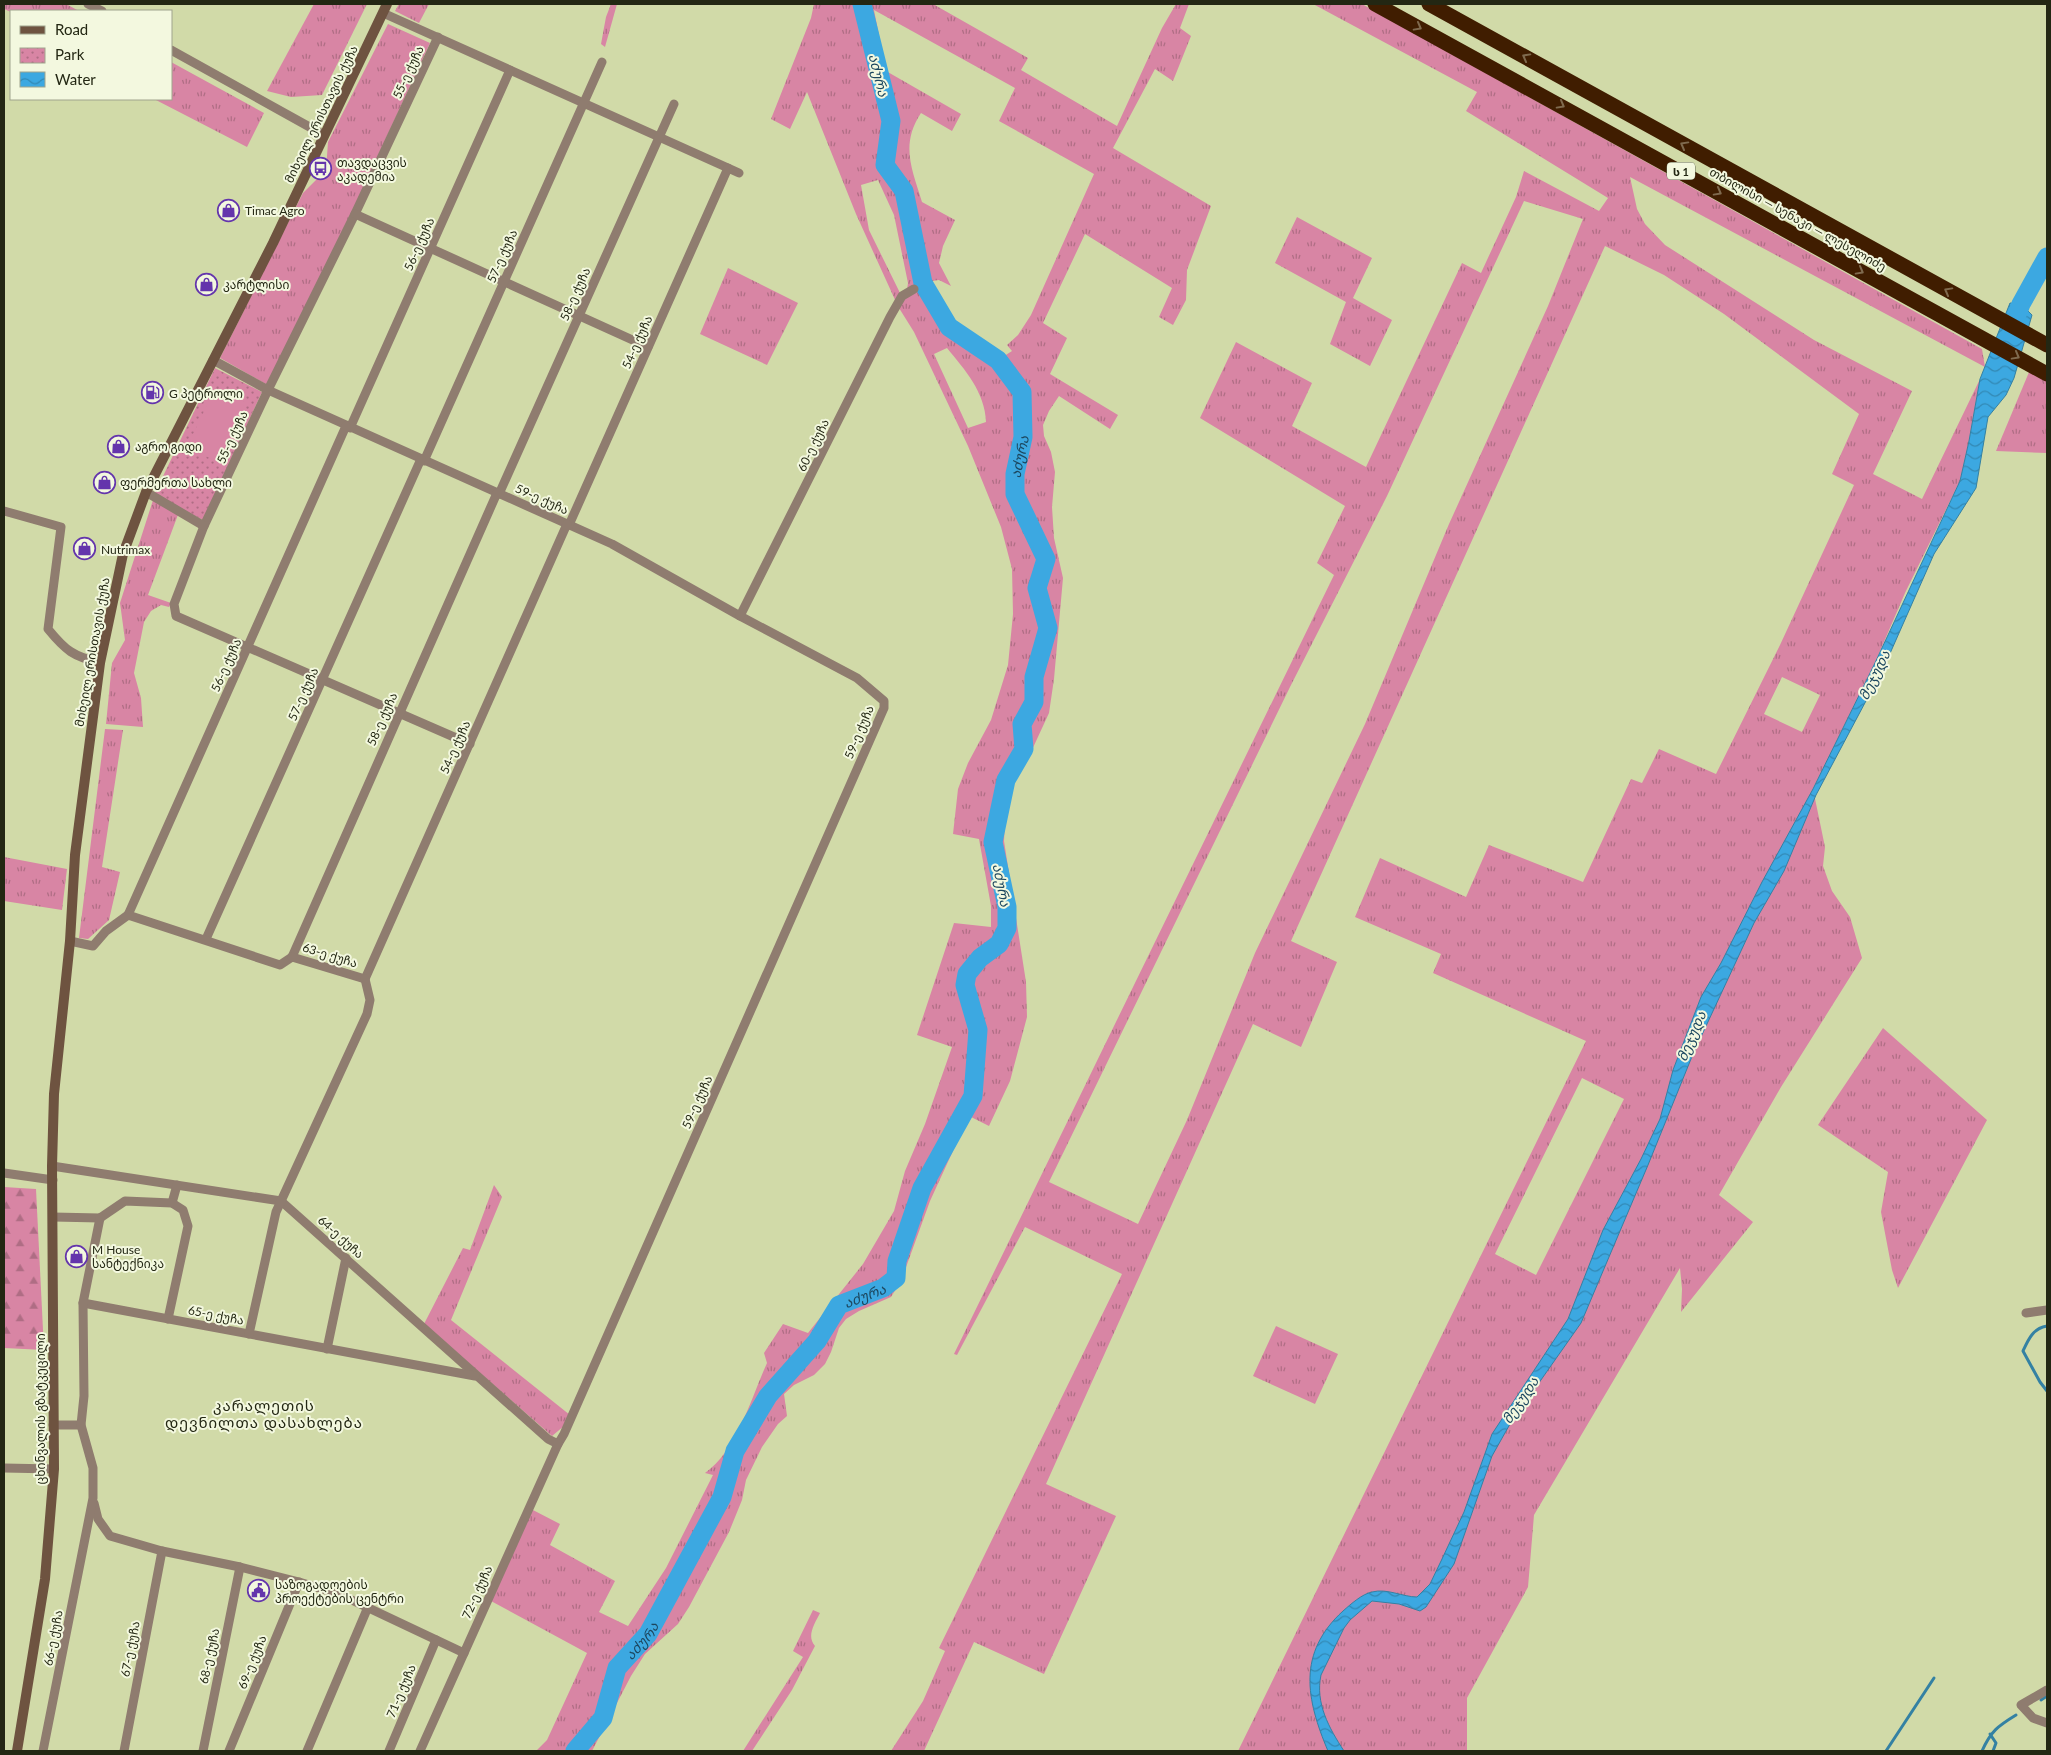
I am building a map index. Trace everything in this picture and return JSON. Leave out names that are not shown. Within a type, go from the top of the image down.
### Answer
[{"type":"highway","name":"თბილისი — სენაკი — ლესელიძე","points":[[1375,4],[2047,374]]},
{"type":"highway","name":"თბილისი — სენაკი — ლესელიძე","points":[[1429,4],[2047,345]]},
{"type":"main road","name":"მიხეილ ერისთავის ქუჩა","points":[[54,1094],[70,941],[75,855],[100,663],[123,554],[146,492],[213,360],[385,8]]},
{"type":"main road","name":"ცხინვალის გზატკეცილი","points":[[17,1751],[45,1579],[54,1469],[52,1166],[54,1094]]},
{"type":"street","points":[[88,4],[100,10]]},
{"type":"street","points":[[385,8],[438,37],[739,173]]},
{"type":"street","name":"55-ე ქუჩა","points":[[438,37],[355,214],[268,390],[204,526],[174,604],[176,616],[470,744]]},
{"type":"street","points":[[172,51],[324,135]]},
{"type":"street","name":"57-ე ქუჩა","points":[[206,940],[602,62]]},
{"type":"street","name":"56-ე ქუჩა","points":[[128,915],[510,70]]},
{"type":"street","name":"58-ე ქუჩა","points":[[292,956],[398,713],[674,104]]},
{"type":"street","name":"54-ე ქუჩა","points":[[365,979],[728,168]]},
{"type":"street","points":[[355,214],[648,347]]},
{"type":"street","name":"60-ე ქუჩა","points":[[740,616],[890,316],[902,296],[914,289]]},
{"type":"street","name":"59-ე ქუჩა","points":[[213,360],[268,390],[348,427],[612,544],[856,678],[884,701],[884,708],[564,1434]]},
{"type":"street","points":[[146,492],[204,526]]},
{"type":"street","points":[[4,511],[61,528],[48,629],[61,645],[76,657],[100,663]]},
{"type":"street","points":[[70,941],[93,946],[106,931],[128,915]]},
{"type":"street","name":"63-ე ქუჩა","points":[[128,915],[280,965],[292,956],[365,979],[370,1000],[367,1014],[276,1212],[249,1334]]},
{"type":"street","points":[[52,1166],[281,1200]]},
{"type":"street","points":[[4,1173],[52,1180]]},
{"type":"street","points":[[172,1203],[177,1185]]},
{"type":"street","name":"64-ე ქუჩა","points":[[281,1200],[476,1376],[548,1439],[558,1444]]},
{"type":"street","points":[[53,1217],[100,1218],[126,1201],[172,1203],[183,1210],[188,1226],[168,1319]]},
{"type":"street","points":[[53,1425],[81,1425],[84,1396],[83,1303],[100,1218]]},
{"type":"street","points":[[327,1349],[346,1258]]},
{"type":"street","name":"65-ე ქუჩა","points":[[83,1303],[476,1376]]},
{"type":"street","points":[[2026,1313],[2047,1310]]},
{"type":"street","name":"66-ე ქუჩა","points":[[43,1751],[88,1530],[92,1498],[93,1468],[81,1425]]},
{"type":"street","name":"72-ე ქუჩა","points":[[420,1751],[564,1434]]},
{"type":"street","points":[[4,1468],[54,1469]]},
{"type":"street","points":[[92,1498],[98,1519],[110,1536],[162,1551],[240,1567],[339,1594],[464,1653]]},
{"type":"street","name":"67-ე ქუჩა","points":[[124,1751],[162,1551]]},
{"type":"street","name":"68-ე ქუჩა","points":[[203,1751],[240,1567]]},
{"type":"street","name":"69-ე ქუჩა","points":[[229,1751],[298,1582]]},
{"type":"street","points":[[307,1751],[368,1607]]},
{"type":"street","name":"71-ე ქუჩა","points":[[389,1751],[436,1640]]},
{"type":"street","points":[[2047,1690],[2021,1705],[2033,1718],[2047,1724]]},
{"type":"green space","points":[[4,4],[66,4],[77,10],[10,10],[10,12],[4,9]]},
{"type":"green space","points":[[314,4],[367,4],[322,95],[291,97],[267,91]]},
{"type":"green space","points":[[399,4],[429,4],[419,23],[395,11]]},
{"type":"green space","points":[[611,4],[617,4],[605,47],[601,44],[606,17]]},
{"type":"green space","points":[[814,4],[859,4],[887,122],[881,165],[902,194],[922,284],[907,290],[908,283],[894,215],[878,180],[861,185],[869,230],[901,295],[896,302],[856,214],[807,92],[790,129],[771,119],[811,18]]},
{"type":"green space","points":[[865,4],[933,4],[1028,58],[1021,70],[1117,126],[1162,28],[1176,4],[1189,4],[1180,28],[1191,36],[1173,81],[1155,69],[1113,148],[1211,206],[1187,270],[1186,300],[1173,325],[1159,317],[1172,288],[1085,234],[1043,323],[1067,338],[1050,374],[1118,415],[1110,429],[1059,396],[1049,411],[1043,425],[1044,436],[1051,452],[1055,472],[1052,507],[1054,538],[1063,578],[1049,713],[1031,752],[1016,776],[1006,802],[1004,841],[1026,982],[1027,1017],[1010,1081],[989,1126],[969,1116],[930,1201],[901,1281],[891,1297],[846,1319],[839,1328],[825,1364],[814,1375],[794,1385],[784,1394],[787,1416],[778,1424],[762,1447],[746,1480],[742,1500],[729,1532],[689,1607],[678,1624],[645,1654],[631,1676],[592,1751],[536,1751],[547,1740],[587,1653],[491,1601],[531,1509],[560,1524],[550,1545],[615,1581],[599,1612],[628,1626],[666,1568],[713,1475],[705,1473],[726,1451],[742,1423],[767,1363],[764,1353],[783,1324],[808,1333],[863,1264],[894,1211],[905,1171],[925,1124],[952,1047],[917,1035],[954,923],[991,927],[991,906],[979,839],[953,834],[958,789],[968,763],[991,720],[1008,665],[1013,614],[1012,569],[1001,527],[968,446],[914,332],[899,308],[904,298],[926,287],[949,327],[998,360],[1012,351],[1007,345],[1018,335],[1031,315],[1094,174],[999,121],[1015,88],[874,10],[886,71],[961,114],[952,131],[921,113],[911,136],[910,157],[922,202],[955,220],[943,246],[939,263],[951,286],[939,280],[925,282],[908,190],[887,163],[894,117]],"holes":[[[947,348],[967,373],[978,391],[985,411],[986,422],[968,428],[934,354]]]},
{"type":"green space","points":[[1313,4],[1362,4],[1982,349],[1985,367],[1630,177],[1637,209],[1645,224],[1665,245],[1814,340],[1912,391],[1873,474],[1922,499],[1980,379],[1960,481],[1905,593],[1874,665],[1813,789],[1825,847],[1823,866],[1832,891],[1850,917],[1862,958],[1781,1087],[1719,1195],[1753,1222],[1681,1312],[1682,1289],[1680,1268],[1534,1515],[1528,1587],[1467,1698],[1467,1751],[1238,1751],[1586,1041],[1433,973],[1441,954],[1355,917],[1380,858],[1466,897],[1489,845],[1583,882],[1631,779],[1642,783],[1659,749],[1716,774],[1780,645],[1854,485],[1832,474],[1859,414],[1724,314],[1664,275],[1605,246],[1291,941],[1337,962],[1301,1047],[1253,1024],[1046,1484],[1116,1516],[1044,1674],[974,1642],[924,1751],[891,1751],[923,1701],[945,1651],[939,1648],[1122,1274],[1025,1227],[957,1355],[954,1354],[1334,575],[1317,563],[1345,506],[1200,418],[1236,342],[1312,383],[1292,426],[1366,467],[1462,263],[1481,273],[1516,197],[1524,171],[1599,211],[1608,198],[1466,111],[1477,92]],"holes":[[[1524,201],[1583,219],[1548,306],[1449,524],[1365,724],[1255,953],[1187,1120],[1138,1224],[1049,1182],[1290,687],[1387,496]],[[1782,677],[1820,695],[1802,732],[1764,714]],[[1582,1078],[1624,1099],[1536,1275],[1495,1254]]]},
{"type":"green space","points":[[388,24],[430,43],[271,387],[220,358],[303,193],[326,170],[328,142]]},
{"type":"green space","points":[[172,63],[264,113],[247,147],[156,100],[172,100]]},
{"type":"green space","points":[[1297,217],[1372,258],[1353,298],[1392,320],[1370,366],[1330,344],[1346,302],[1275,263]]},
{"type":"green space","points":[[728,268],[798,303],[767,365],[700,334]]},
{"type":"green space","points":[[2032,365],[2047,374],[2047,453],[1996,451]]},
{"type":"green space","points":[[215,368],[262,392],[203,520],[154,495]]},
{"type":"green space","points":[[215,388],[245,402],[218,462],[187,447]]},
{"type":"green space","points":[[154,497],[179,512],[148,595],[171,603],[169,607],[161,605],[151,611],[144,622],[134,673],[141,698],[143,727],[106,724],[112,663],[125,640],[120,603]]},
{"type":"green space","points":[[105,729],[123,730],[102,867],[120,872],[109,920],[88,939],[79,938]]},
{"type":"green space","points":[[4,857],[67,869],[62,910],[4,901]]},
{"type":"green space","points":[[1883,1028],[1987,1120],[1898,1288],[1892,1270],[1881,1212],[1888,1172],[1818,1125]]},
{"type":"green space","points":[[494,1185],[502,1197],[451,1320],[570,1415],[564,1426],[552,1436],[424,1324],[463,1248],[470,1250]]},
{"type":"green space","points":[[4,1187],[36,1189],[44,1350],[4,1348]]},
{"type":"green space","points":[[1276,1326],[1338,1354],[1315,1404],[1253,1376]]},
{"type":"green space","points":[[813,1610],[820,1613],[811,1634],[812,1642],[815,1646],[792,1690],[752,1751],[743,1751],[803,1657],[793,1651]]},
{"type":"water","points":[[2010,303],[2021,304],[2032,315],[2014,378],[2006,395],[1988,417],[1976,488],[1934,554],[1884,667],[1816,795],[1784,871],[1754,923],[1693,1054],[1581,1323],[1510,1424],[1492,1456],[1454,1564],[1426,1607],[1420,1611],[1399,1604],[1372,1601],[1350,1620],[1344,1628],[1321,1675],[1320,1695],[1325,1715],[1344,1751],[1328,1751],[1320,1732],[1311,1695],[1310,1677],[1312,1660],[1318,1643],[1328,1627],[1343,1611],[1364,1595],[1383,1591],[1417,1597],[1430,1584],[1464,1512],[1492,1434],[1568,1319],[1603,1230],[1660,1119],[1673,1070],[1701,997],[1813,789],[1874,665],[1960,481],[1980,379]]},
{"type":"waterway","name":"აძურა","points":[[575,1751],[603,1718],[617,1668],[648,1634],[722,1497],[735,1451],[768,1396],[817,1341],[839,1305],[883,1288],[896,1278],[897,1261],[922,1188],[973,1096],[978,1030],[965,985],[967,974],[980,958],[999,944],[1007,928],[1007,907],[993,842],[1006,780],[1024,749],[1022,724],[1034,702],[1034,677],[1048,628],[1037,588],[1046,559],[1015,494],[1015,474],[1023,437],[1022,392],[998,360],[949,327],[923,283],[904,191],[885,165],[891,121],[862,4]]},
{"type":"waterway","name":"მეჯუდა","points":[[2012,327],[2021,304],[2047,257]]},
{"type":"waterway","points":[[2047,1326],[2035,1332],[2023,1351],[2047,1391]]},
{"type":"waterway","points":[[1886,1751],[1934,1678]]},
{"type":"waterway","points":[[2041,1700],[2047,1696]]},
{"type":"waterway","points":[[1982,1751],[1996,1730],[2004,1722],[2016,1715]]},
{"type":"waterway","points":[[1990,1734],[1996,1743],[1993,1751]]},
{"type":"place","name":"თავდაცვის აკადემია","points":[[321,169]]},
{"type":"place","name":"Timac Agro","points":[[229,210]]},
{"type":"place","name":"კარტლისი","points":[[207,284]]},
{"type":"place","name":"G პეტროლი","points":[[153,393]]},
{"type":"place","name":"აგრო გიდი","points":[[119,446]]},
{"type":"place","name":"ფერმერთა სახლი","points":[[104,482]]},
{"type":"place","name":"Nutrimax","points":[[85,549]]},
{"type":"place","name":"M House სანტექნიკა","points":[[76,1256]]},
{"type":"place","name":"საზოგადოების პროექტების ცენტრი","points":[[259,1591]]},
{"type":"district","name":"კარალეთის დევნილთა დასახლება","points":[[264,1414]]}]
